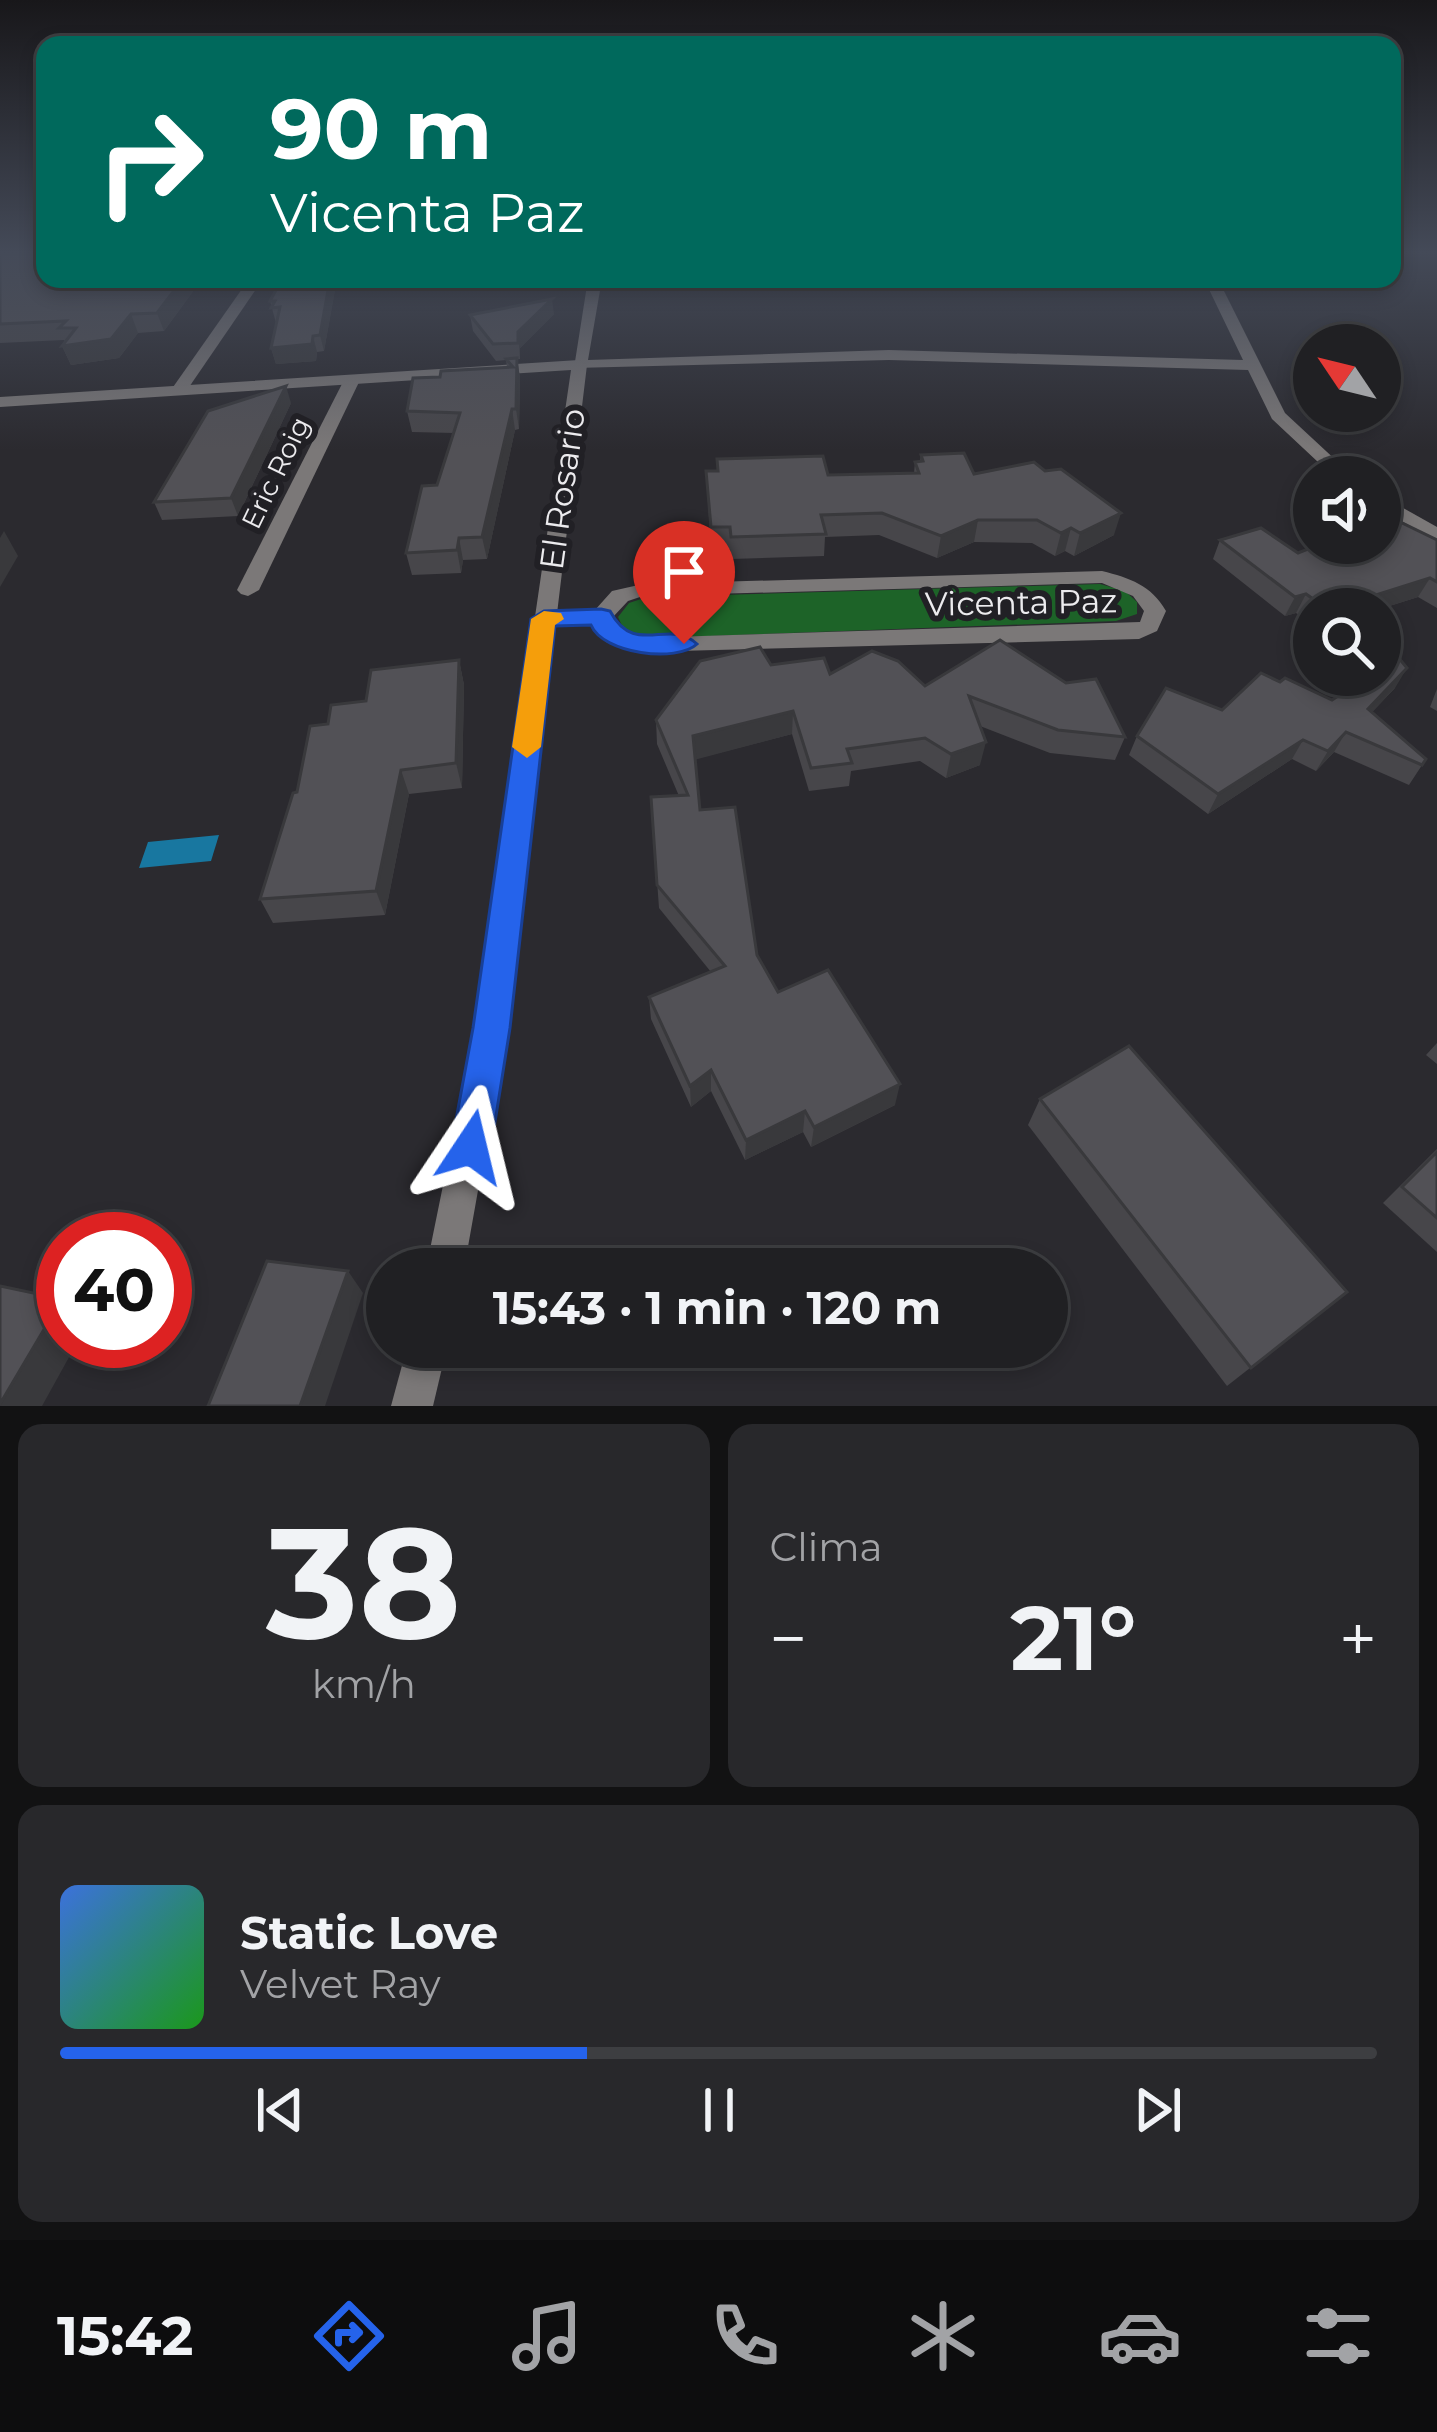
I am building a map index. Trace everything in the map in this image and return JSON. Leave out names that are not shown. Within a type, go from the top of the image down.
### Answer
[{"type":"street","points":[[179,390],[229,319]]},
{"type":"street","name":"El Rosario","points":[[450,1248],[491,1028],[588,319]]},
{"type":"street","points":[[1229,319],[1278,415],[1322,456]]},
{"type":"street","points":[[0,402],[579,365],[889,356],[1251,365]]},
{"type":"street","name":"Eric Roig","points":[[248,590],[352,380]]},
{"type":"street","points":[[1401,514],[1437,535]]},
{"type":"street","name":"Vicenta Paz","points":[[1102,577],[1143,593],[1155,611],[1149,626],[1139,632],[639,645],[607,632],[601,617],[610,602],[643,590],[1102,577]]},
{"type":"street","name":"Vicenta Paz","points":[[544,619],[601,617]]},
{"type":"street","points":[[412,1406],[422,1368]]},
{"type":"green space","points":[[1100,584],[1125,591],[1137,602],[1137,614],[1116,621],[654,638],[624,630],[618,617],[629,603],[647,597]]},
{"type":"water","points":[[219,835],[211,861],[139,868],[148,842]]},
{"type":"building","points":[[0,319],[127,319],[111,339],[62,346],[76,328],[59,328],[66,321],[0,324]]},
{"type":"building","points":[[277,319],[323,319],[320,335],[313,336],[312,344],[271,348]]},
{"type":"building","points":[[473,319],[532,319],[518,332],[518,343],[493,344]]},
{"type":"building","points":[[517,358],[516,409],[512,409],[482,537],[459,538],[457,550],[406,553],[422,486],[437,485],[460,413],[407,411],[413,378],[440,377],[441,371],[513,367],[506,359]]},
{"type":"building","points":[[286,386],[231,498],[154,502],[208,411]]},
{"type":"building","points":[[964,453],[974,474],[1034,462],[1045,471],[1061,469],[1121,513],[1080,533],[1071,528],[1061,533],[1037,520],[978,520],[941,536],[882,513],[821,515],[826,534],[731,537],[730,527],[711,527],[706,471],[718,471],[717,459],[823,456],[828,475],[919,473],[915,462],[923,461],[921,455]]},
{"type":"building","points":[[1402,523],[1437,540],[1437,582],[1430,578],[1398,588],[1293,588],[1293,595],[1220,540],[1261,528],[1293,550],[1293,564],[1401,564]]},
{"type":"building","points":[[1000,640],[1066,683],[1096,679],[1125,737],[1058,730],[969,696],[986,742],[951,754],[925,738],[847,749],[852,763],[811,768],[793,711],[693,736],[700,810],[735,807],[757,955],[778,992],[828,970],[900,1084],[814,1127],[805,1111],[746,1140],[711,1070],[690,1086],[649,997],[725,966],[657,885],[651,797],[688,795],[656,720],[700,661],[760,647],[771,665],[824,658],[830,674],[872,651],[898,661],[925,686]]},
{"type":"building","points":[[459,660],[456,763],[401,770],[376,891],[260,899],[297,792],[310,726],[328,724],[331,705],[366,701],[371,670]]},
{"type":"building","points":[[1261,673],[1280,682],[1285,678],[1293,682],[1293,696],[1332,700],[1380,696],[1368,709],[1426,759],[1422,765],[1346,732],[1328,751],[1303,740],[1218,794],[1137,736],[1166,688],[1222,710]]},
{"type":"building","points":[[1129,1046],[1347,1292],[1251,1368],[1040,1099]]},
{"type":"building","points":[[1437,1152],[1437,1218],[1402,1187]]},
{"type":"building","points":[[267,1261],[348,1271],[300,1406],[208,1406]]},
{"type":"building","points":[[0,1286],[36,1294],[36,1343],[0,1404]]},
{"type":"slow traffic","points":[[527,747],[544,619],[552,619]]},
{"type":"route","points":[[471,1147],[544,619],[601,617],[607,632],[626,643],[684,644]]}]
